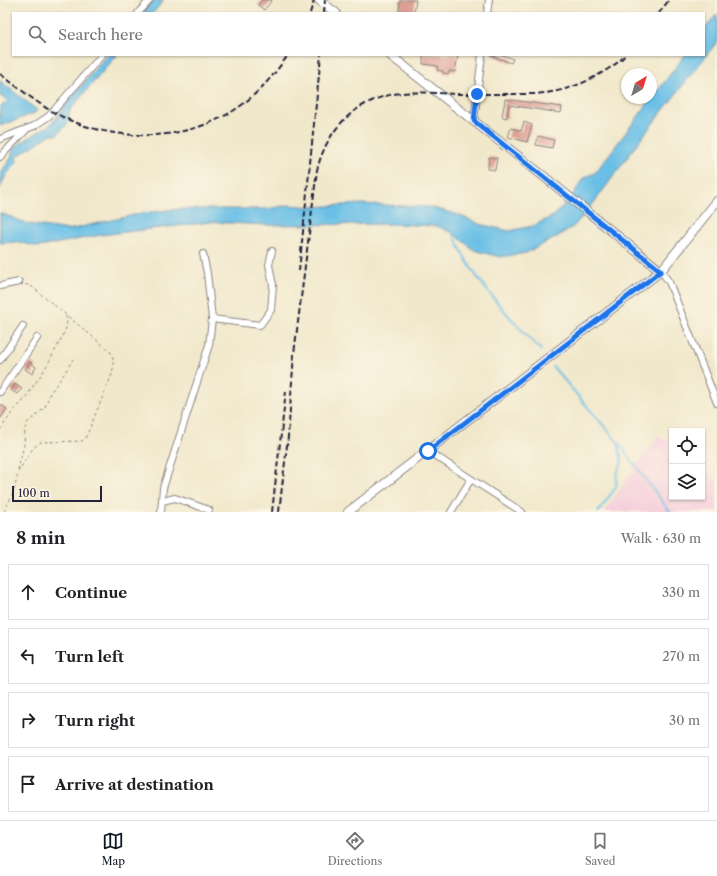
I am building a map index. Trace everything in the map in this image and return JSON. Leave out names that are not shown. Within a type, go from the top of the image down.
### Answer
[{"type":"main road","points":[[319,0],[335,12]]},
{"type":"main road","points":[[391,56],[661,271]]},
{"type":"main road","points":[[348,512],[661,271],[717,200]]},
{"type":"street","points":[[139,12],[150,0]]},
{"type":"street","points":[[487,12],[489,0]]},
{"type":"street","points":[[0,139],[28,128],[50,116],[101,56]]},
{"type":"street","points":[[474,121],[482,56]]},
{"type":"street","points":[[0,157],[28,128]]},
{"type":"street","points":[[212,319],[260,325],[271,310],[273,285],[269,265],[272,251]]},
{"type":"street","points":[[161,512],[163,488],[209,345],[212,319],[207,273],[203,254]]},
{"type":"street","points":[[661,271],[669,282],[717,400]]},
{"type":"street","points":[[0,286],[19,282]]},
{"type":"street","points":[[0,360],[23,326]]},
{"type":"street","points":[[0,392],[37,338]]},
{"type":"street","points":[[428,451],[522,512]]},
{"type":"street","points":[[451,512],[471,479]]},
{"type":"street","points":[[162,501],[175,498],[209,510]]},
{"type":"path","points":[[18,472],[33,448],[41,442],[82,441],[86,437],[111,377],[114,366],[114,358],[110,351],[31,286],[19,282]]},
{"type":"path","points":[[0,430],[45,369],[67,326],[66,316]]},
{"type":"path","points":[[4,512],[14,491],[24,445],[27,422],[45,407],[50,393],[64,374],[72,359]]},
{"type":"shaded area","points":[[658,436],[669,442],[669,500],[705,500],[705,469],[717,482],[717,512],[604,512]]},
{"type":"water","points":[[153,0],[164,0],[154,12],[143,12]]},
{"type":"water","points":[[717,14],[717,42],[643,136],[596,200],[574,226],[557,237],[526,253],[500,257],[474,250],[453,233],[437,226],[395,224],[265,225],[211,222],[100,235],[39,247],[18,242],[0,243],[0,213],[29,224],[68,230],[143,213],[178,209],[267,209],[289,205],[312,207],[361,204],[430,207],[459,215],[479,224],[509,231],[533,226],[555,215],[574,193],[585,177],[595,173],[648,104],[657,104],[657,92],[684,56],[705,56],[705,29]]},
{"type":"water","points":[[106,56],[116,56],[70,110],[67,124],[57,135],[51,134],[16,157],[17,162],[6,175],[0,188],[0,174],[11,158],[13,149],[48,126],[55,120],[63,108]]},
{"type":"water","points":[[0,81],[37,110],[35,113],[0,126],[0,107],[8,101],[0,96]]},
{"type":"building","points":[[262,0],[272,0],[264,10],[258,5]]},
{"type":"building","points":[[400,0],[416,0],[414,12],[399,12]]},
{"type":"building","points":[[423,56],[458,56],[455,72],[449,71],[449,74],[437,70],[438,66],[423,64]]},
{"type":"building","points":[[493,56],[506,56],[513,59],[511,63]]},
{"type":"building","points":[[505,99],[562,107],[561,113],[509,105],[507,118],[502,117]]},
{"type":"building","points":[[524,122],[532,125],[527,142],[508,137],[511,128],[521,131]]},
{"type":"building","points":[[538,136],[554,140],[552,148],[536,145]]},
{"type":"building","points":[[489,157],[497,158],[495,170],[488,169]]},
{"type":"building","points":[[30,362],[36,367],[32,374],[25,369]]},
{"type":"building","points":[[15,384],[22,389],[17,394],[11,390]]},
{"type":"building","points":[[0,404],[7,409],[0,419]]},
{"type":"waterway","points":[[453,232],[466,259],[484,286],[511,319],[541,350]]},
{"type":"waterway","points":[[553,367],[618,442],[670,512]]},
{"type":"waterway","points":[[598,512],[616,487],[617,473],[622,462],[618,443]]},
{"type":"railway","points":[[310,12],[314,0]]},
{"type":"railway","points":[[324,12],[325,0]]},
{"type":"railway","points":[[660,12],[669,0]]},
{"type":"railway","points":[[0,74],[48,109],[77,123],[101,130],[126,134],[150,135],[175,133],[199,127],[222,117],[243,104],[256,93],[273,75],[287,56]]},
{"type":"railway","points":[[299,271],[321,56]]},
{"type":"railway","points":[[279,512],[288,437],[294,354],[317,170],[327,142],[335,130],[354,111],[379,98],[394,94],[417,92],[455,94],[534,94],[554,92],[572,87],[599,75],[624,56]]},
{"type":"railway","points":[[272,512],[286,391]]},
{"type":"route","points":[[428,451],[661,271],[474,121],[477,94]]}]
